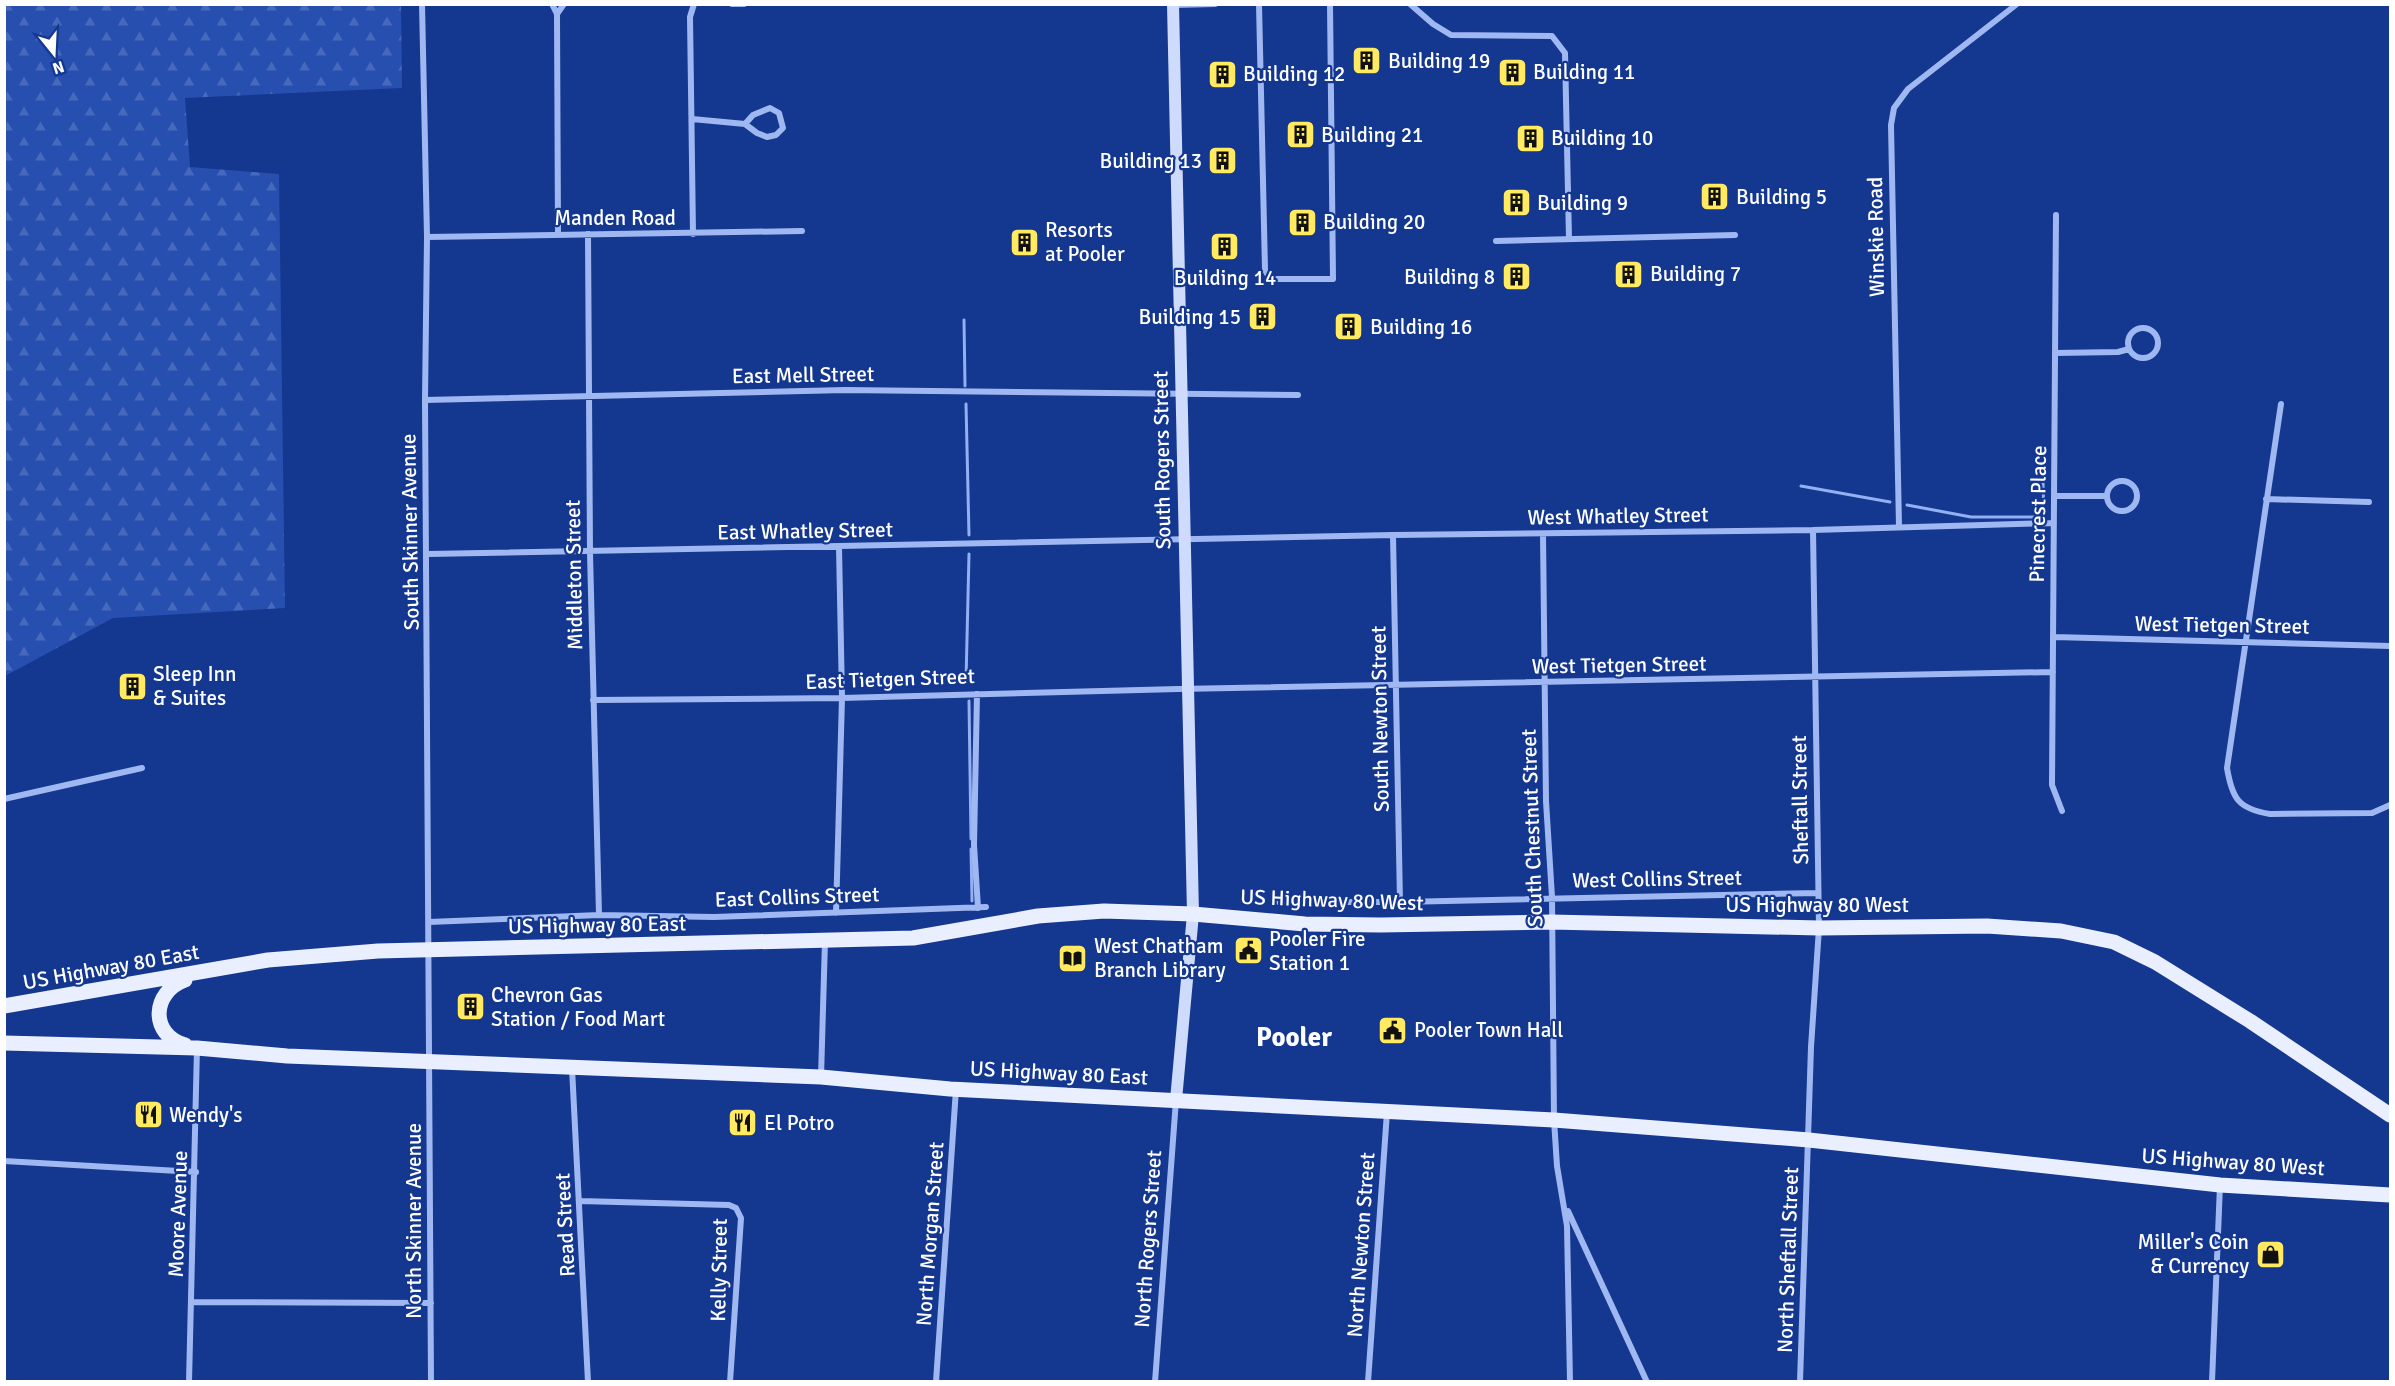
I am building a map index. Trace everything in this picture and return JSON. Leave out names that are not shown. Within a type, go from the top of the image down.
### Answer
[{"type":"main road","name":"US Highway 80 East","points":[[4,1006],[268,960],[428,950],[913,938],[1038,916],[1104,911],[1192,914]]},
{"type":"main road","name":"US Highway 80 West","points":[[1192,914],[1305,924],[1551,922],[1819,928],[1987,926],[2061,931],[2114,942],[2169,970],[2391,1115]]},
{"type":"main road","points":[[197,1048],[181,1044],[168,1036],[160,1018],[160,1002],[173,984],[213,970]]},
{"type":"main road","name":"US Highway 80 East","points":[[4,1043],[197,1048],[287,1056],[821,1077],[956,1089],[1176,1100]]},
{"type":"main road","name":"US Highway 80 West","points":[[1176,1100],[1554,1120],[1809,1140],[2220,1185],[2391,1195]]},
{"type":"main road","points":[[2372,1193],[2391,1182]]},
{"type":"street","name":"South Skinner Avenue","points":[[422,4],[427,237],[425,400],[428,554],[429,1060]]},
{"type":"street","points":[[552,4],[557,14],[558,234]]},
{"type":"street","points":[[557,14],[564,4]]},
{"type":"street","points":[[693,234],[690,16],[694,4]]},
{"type":"street","points":[[732,4],[744,4]]},
{"type":"street","points":[[1173,5],[1215,4]]},
{"type":"street","points":[[1258,4],[1265,270],[1270,279],[1333,279],[1330,4]]},
{"type":"street","points":[[1410,4],[1433,24],[1451,34],[1552,36],[1560,42],[1566,53],[1569,239]]},
{"type":"street","name":"Winskie Road","points":[[1899,527],[1891,125],[1894,108],[1908,89],[2017,4]]},
{"type":"street","name":"South Rogers Street","points":[[1173,5],[1192,914],[1176,1100]]},
{"type":"street","points":[[692,119],[745,124],[767,137],[777,135],[783,128],[779,113],[770,108],[753,115],[745,124]]},
{"type":"street","name":"Pinecrest Place","points":[[2056,215],[2052,785],[2062,811]]},
{"type":"street","name":"Manden Road","points":[[427,237],[802,231]]},
{"type":"street","name":"Middleton Street","points":[[588,234],[590,553],[599,915]]},
{"type":"street","points":[[1496,241],[1735,235]]},
{"type":"street","points":[[2137,330],[2150,330],[2157,338],[2155,352],[2146,357],[2136,356],[2129,349],[2129,340],[2137,330]]},
{"type":"street","points":[[2055,353],[2118,352],[2129,349]]},
{"type":"street","name":"East Mell Street","points":[[425,400],[588,394],[854,390],[1298,395]]},
{"type":"street","points":[[2281,404],[2227,768],[2230,789],[2240,804],[2253,811],[2280,814],[2372,813],[2391,805]]},
{"type":"street","points":[[2118,481],[2132,485],[2136,493],[2135,503],[2123,510],[2113,508],[2107,496],[2110,486],[2118,481]]},
{"type":"street","points":[[2055,496],[2107,496]]},
{"type":"street","points":[[2266,500],[2369,502]]},
{"type":"street","name":"West Whatley Street","points":[[1183,541],[1393,535],[1813,530],[2054,523]]},
{"type":"street","name":"Sheftall Street","points":[[1809,1140],[1819,928],[1813,530]]},
{"type":"street","name":"South Chestnut Street","points":[[1543,534],[1546,801],[1552,897],[1554,1120],[1557,1166],[1562,1193]]},
{"type":"street","name":"South Newton Street","points":[[1393,535],[1400,902]]},
{"type":"street","name":"East Whatley Street","points":[[428,554],[1183,541]]},
{"type":"street","points":[[836,913],[842,698],[839,547]]},
{"type":"street","name":"West Tietgen Street","points":[[2054,637],[2391,646]]},
{"type":"street","name":"West Tietgen Street","points":[[1186,688],[1395,686],[2053,672]]},
{"type":"street","name":"East Tietgen Street","points":[[593,700],[842,698],[1186,688]]},
{"type":"street","name":"East Collins Street","points":[[429,922],[599,915],[714,916],[982,907],[974,845],[977,693]]},
{"type":"street","points":[[4,799],[142,768]]},
{"type":"street","name":"West Collins Street","points":[[1279,902],[1400,902],[1818,892]]},
{"type":"street","points":[[821,1077],[825,941]]},
{"type":"street","name":"Moore Avenue","points":[[189,1382],[196,1172],[197,1048]]},
{"type":"street","name":"North Skinner Avenue","points":[[429,1060],[431,1382]]},
{"type":"street","name":"Read Street","points":[[572,1067],[588,1382]]},
{"type":"street","name":"North Morgan Street","points":[[936,1382],[956,1089]]},
{"type":"street","name":"North Rogers Street","points":[[1155,1382],[1176,1100]]},
{"type":"street","name":"North Newton Street","points":[[1368,1382],[1388,1111]]},
{"type":"street","name":"North Sheftall Street","points":[[1800,1382],[1809,1140]]},
{"type":"street","points":[[4,1161],[196,1172]]},
{"type":"street","points":[[2212,1382],[2220,1185]]},
{"type":"street","points":[[1562,1193],[1567,1235],[1570,1382]]},
{"type":"street","points":[[1562,1193],[1570,1216],[1647,1382]]},
{"type":"street","name":"Kelly Street","points":[[580,1201],[693,1203],[729,1205],[736,1208],[741,1218],[730,1382]]},
{"type":"street","points":[[192,1302],[430,1303]]},
{"type":"green space","points":[[5,4],[401,5],[402,88],[185,98],[190,167],[279,174],[285,608],[113,618],[5,676]]},
{"type":"waterway","points":[[964,320],[965,386]]},
{"type":"waterway","points":[[966,404],[969,535]]},
{"type":"waterway","points":[[1907,505],[1971,517],[2044,517],[2043,482]]},
{"type":"waterway","points":[[1801,486],[1890,502]]},
{"type":"waterway","points":[[966,681],[969,554]]},
{"type":"waterway","points":[[969,701],[971,839]]},
{"type":"waterway","points":[[971,849],[972,901]]},
{"type":"place","name":"Building 19","points":[[1367,61]]},
{"type":"place","name":"Building 11","points":[[1512,72]]},
{"type":"place","name":"Building 12","points":[[1222,74]]},
{"type":"place","name":"Building 21","points":[[1300,135]]},
{"type":"place","name":"Building 10","points":[[1530,138]]},
{"type":"place","name":"Building 13","points":[[1223,161]]},
{"type":"place","name":"Building 5","points":[[1715,197]]},
{"type":"place","name":"Building 9","points":[[1516,203]]},
{"type":"place","name":"Building 20","points":[[1302,222]]},
{"type":"place","name":"Resorts at Pooler","points":[[1024,242]]},
{"type":"place","name":"Building 14","points":[[1225,247]]},
{"type":"place","name":"Building 7","points":[[1629,274]]},
{"type":"place","name":"Building 8","points":[[1516,277]]},
{"type":"place","name":"Building 15","points":[[1262,317]]},
{"type":"place","name":"Building 16","points":[[1349,327]]},
{"type":"place","name":"Sleep Inn & Suites","points":[[132,686]]},
{"type":"place","name":"Pooler Fire Station 1","points":[[1248,951]]},
{"type":"place","name":"West Chatham Branch Library","points":[[1073,958]]},
{"type":"place","name":"Chevron Gas Station / Food Mart","points":[[470,1007]]},
{"type":"place","name":"Pooler Town Hall","points":[[1393,1030]]},
{"type":"place","name":"Wendy's","points":[[148,1115]]},
{"type":"place","name":"El Potro","points":[[743,1123]]},
{"type":"place","name":"Miller's Coin & Currency","points":[[2270,1254]]},
{"type":"district","name":"Pooler","points":[[1294,1037]]}]
